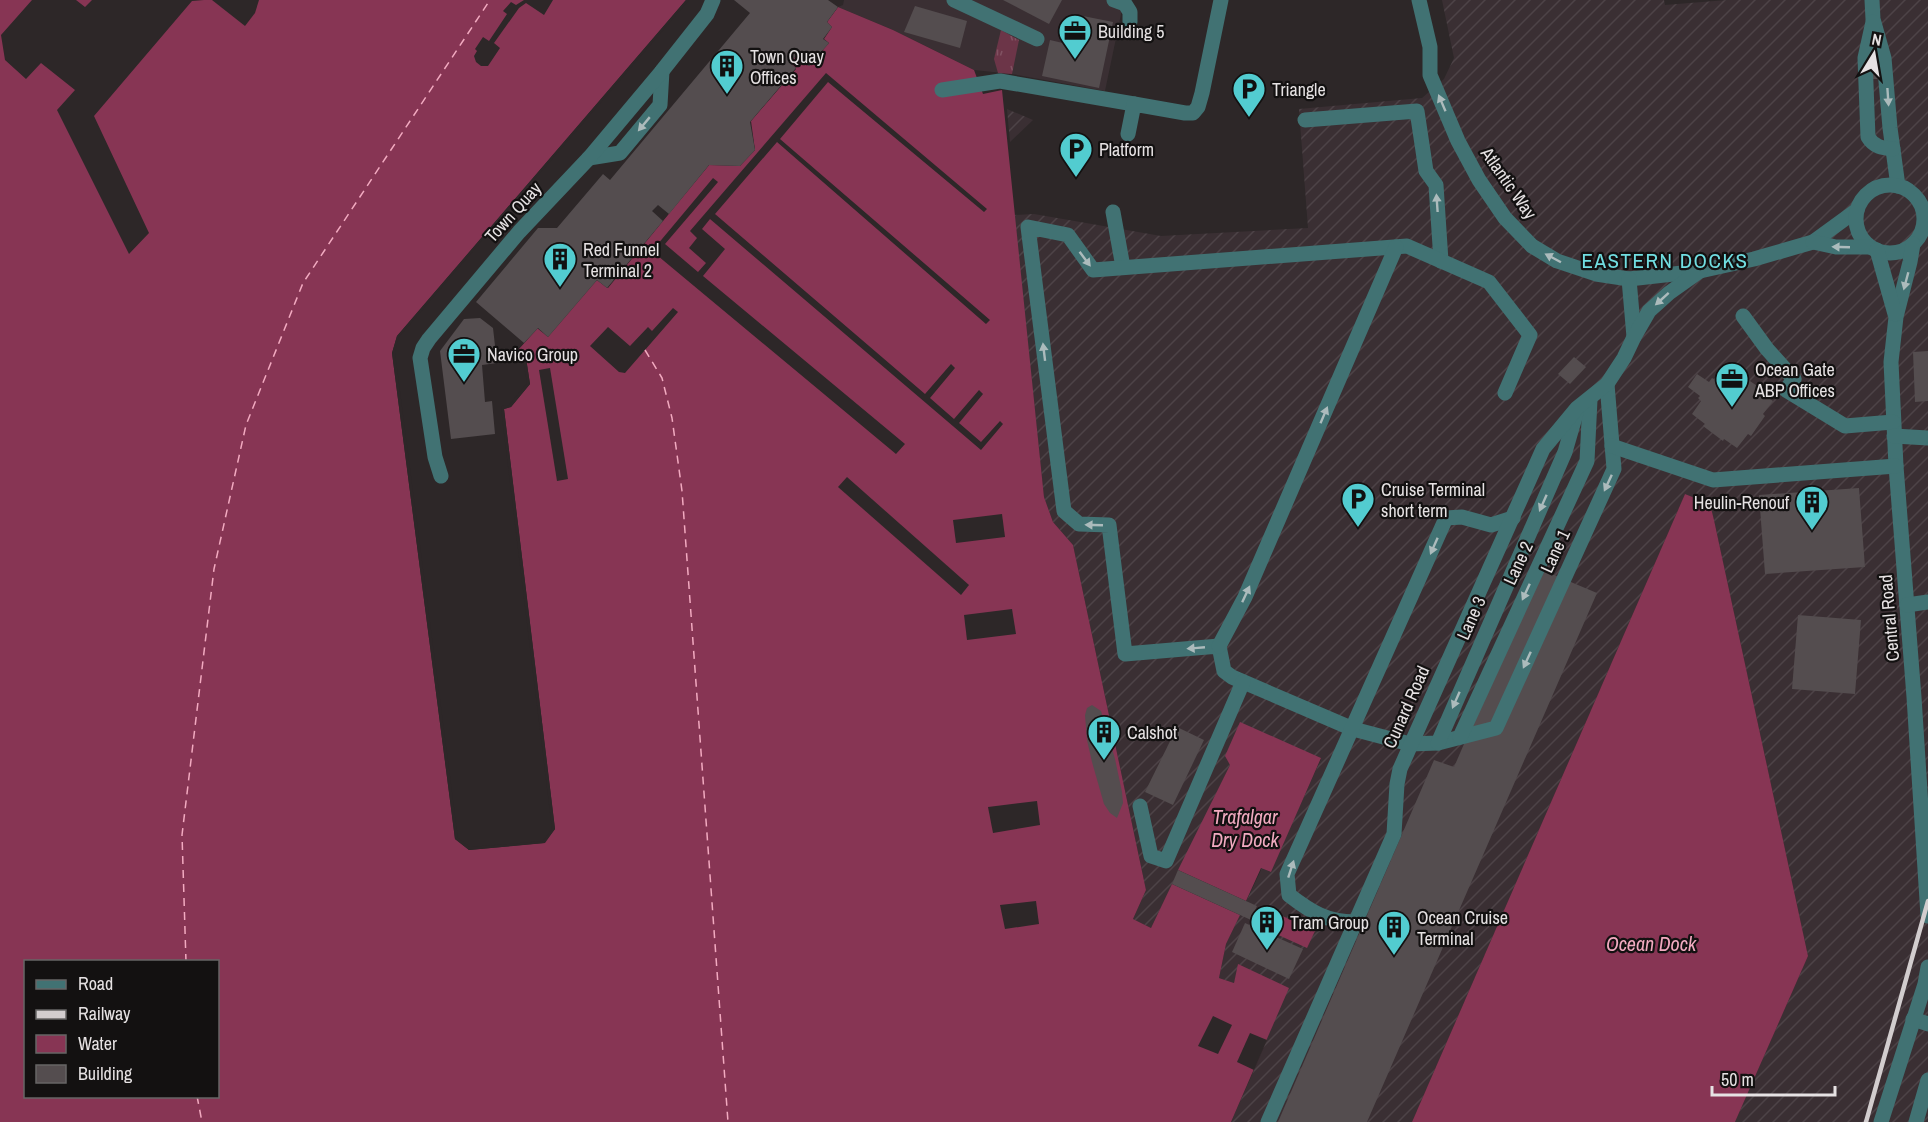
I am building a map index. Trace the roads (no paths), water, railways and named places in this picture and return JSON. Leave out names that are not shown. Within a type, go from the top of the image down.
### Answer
[{"type":"street","name":"Town Quay","points":[[441,476],[435,457],[420,358],[423,348],[519,232],[589,158],[662,71],[707,14],[713,0]]},
{"type":"street","points":[[954,0],[1037,39]]},
{"type":"street","points":[[1114,0],[1125,4],[1130,12],[1130,22]]},
{"type":"street","points":[[942,90],[1000,81],[1193,113],[1198,107],[1202,93],[1221,0]]},
{"type":"street","name":"Atlantic Way","points":[[1419,0],[1430,46],[1430,75],[1458,141],[1479,180],[1505,218],[1532,246],[1557,261],[1596,274],[1629,279],[1700,271],[1754,260],[1813,242],[1857,210]]},
{"type":"street","points":[[1872,0],[1873,19],[1884,58],[1898,186]]},
{"type":"street","points":[[1873,19],[1865,58],[1868,137],[1881,148],[1893,149]]},
{"type":"street","points":[[1128,134],[1134,104]]},
{"type":"street","points":[[1305,120],[1417,111],[1426,171],[1436,185],[1441,261]]},
{"type":"street","points":[[1888,184],[1898,186],[1921,196],[1926,225],[1913,244],[1896,252],[1873,249],[1863,240],[1858,231],[1857,210],[1861,200],[1868,192],[1888,184]]},
{"type":"street","points":[[1113,212],[1123,267]]},
{"type":"street","points":[[1219,646],[1125,654],[1109,525],[1079,524],[1064,511],[1028,227],[1068,235],[1093,270],[1407,246],[1489,282],[1530,335],[1504,393]]},
{"type":"street","name":"Atlantic Way","points":[[1813,242],[1836,247],[1873,249]]},
{"type":"street","name":"Central Road","points":[[1913,244],[1911,262],[1896,317],[1891,362],[1896,466],[1907,605],[1921,697],[1928,916]]},
{"type":"street","points":[[1396,247],[1245,597],[1219,646],[1224,671],[1238,680],[1353,729],[1410,744],[1438,742],[1460,737]]},
{"type":"street","name":"Central Road","points":[[1873,249],[1896,317]]},
{"type":"street","name":"Cunard Road","points":[[1268,1122],[1394,834],[1397,784],[1410,744],[1543,449],[1583,404],[1607,384],[1649,311],[1669,293],[1700,271]]},
{"type":"street","points":[[1629,279],[1634,337]]},
{"type":"street","points":[[1743,316],[1767,350],[1794,379],[1786,390],[1845,426],[1894,429],[1928,438]]},
{"type":"street","name":"Lane 1","points":[[1460,737],[1496,728],[1614,469],[1607,384]]},
{"type":"street","name":"Lane 2","points":[[1460,737],[1587,460],[1583,404]]},
{"type":"street","name":"Lane 3","points":[[1438,742],[1565,452],[1583,404]]},
{"type":"street","points":[[1612,446],[1713,480],[1896,466]]},
{"type":"street","points":[[1355,922],[1337,922],[1310,911],[1289,895],[1287,874],[1446,518],[1462,517],[1491,525],[1513,518]]},
{"type":"street","points":[[1907,605],[1928,602]]},
{"type":"street","points":[[1140,806],[1151,856],[1166,861],[1238,680]]},
{"type":"street","points":[[1881,1122],[1921,1021],[1928,966]]},
{"type":"street","points":[[1916,1122],[1928,1080]]},
{"type":"water","points":[[0,0],[686,0],[397,336],[392,353],[455,839],[469,850],[544,843],[555,829],[504,409],[511,407],[530,384],[526,358],[517,351],[538,328],[597,280],[608,288],[709,165],[755,150],[750,122],[796,69],[790,63],[796,56],[828,43],[823,39],[827,22],[838,7],[893,30],[974,70],[983,94],[1002,90],[1044,497],[1053,522],[1073,545],[1146,890],[1133,919],[1151,928],[1172,884],[1240,915],[1226,944],[1219,978],[1234,983],[1238,964],[1289,988],[1231,1122],[0,1122]]},
{"type":"water","name":"Ocean Dock","points":[[1685,494],[1710,504],[1808,956],[1735,1122],[1412,1122]]},
{"type":"water","name":"Trafalgar Dry Dock","points":[[1240,722],[1321,758],[1271,872],[1261,868],[1246,901],[1178,870],[1230,765],[1225,756]]},
{"type":"water","points":[[1263,907],[1315,931],[1307,948],[1256,925]]},
{"type":"railway","points":[[1866,1122],[1928,901]]},
{"type":"place","name":"Building 5","points":[[1075,60]]},
{"type":"place","name":"Town Quay Offices","points":[[727,95]]},
{"type":"place","name":"Triangle","points":[[1249,118]]},
{"type":"place","name":"Platform","points":[[1076,178]]},
{"type":"place","name":"Red Funnel Terminal 2","points":[[560,288]]},
{"type":"place","name":"Navico Group","points":[[464,383]]},
{"type":"place","name":"Ocean Gate ABP Offices","points":[[1732,408]]},
{"type":"place","name":"Cruise Terminal short term","points":[[1358,528]]},
{"type":"place","name":"Heulin-Renouf","points":[[1812,531]]},
{"type":"place","name":"Calshot","points":[[1104,761]]},
{"type":"place","name":"Tram Group","points":[[1267,951]]},
{"type":"place","name":"Ocean Cruise Terminal","points":[[1394,956]]},
{"type":"district","name":"EASTERN DOCKS","points":[[1665,260]]}]
